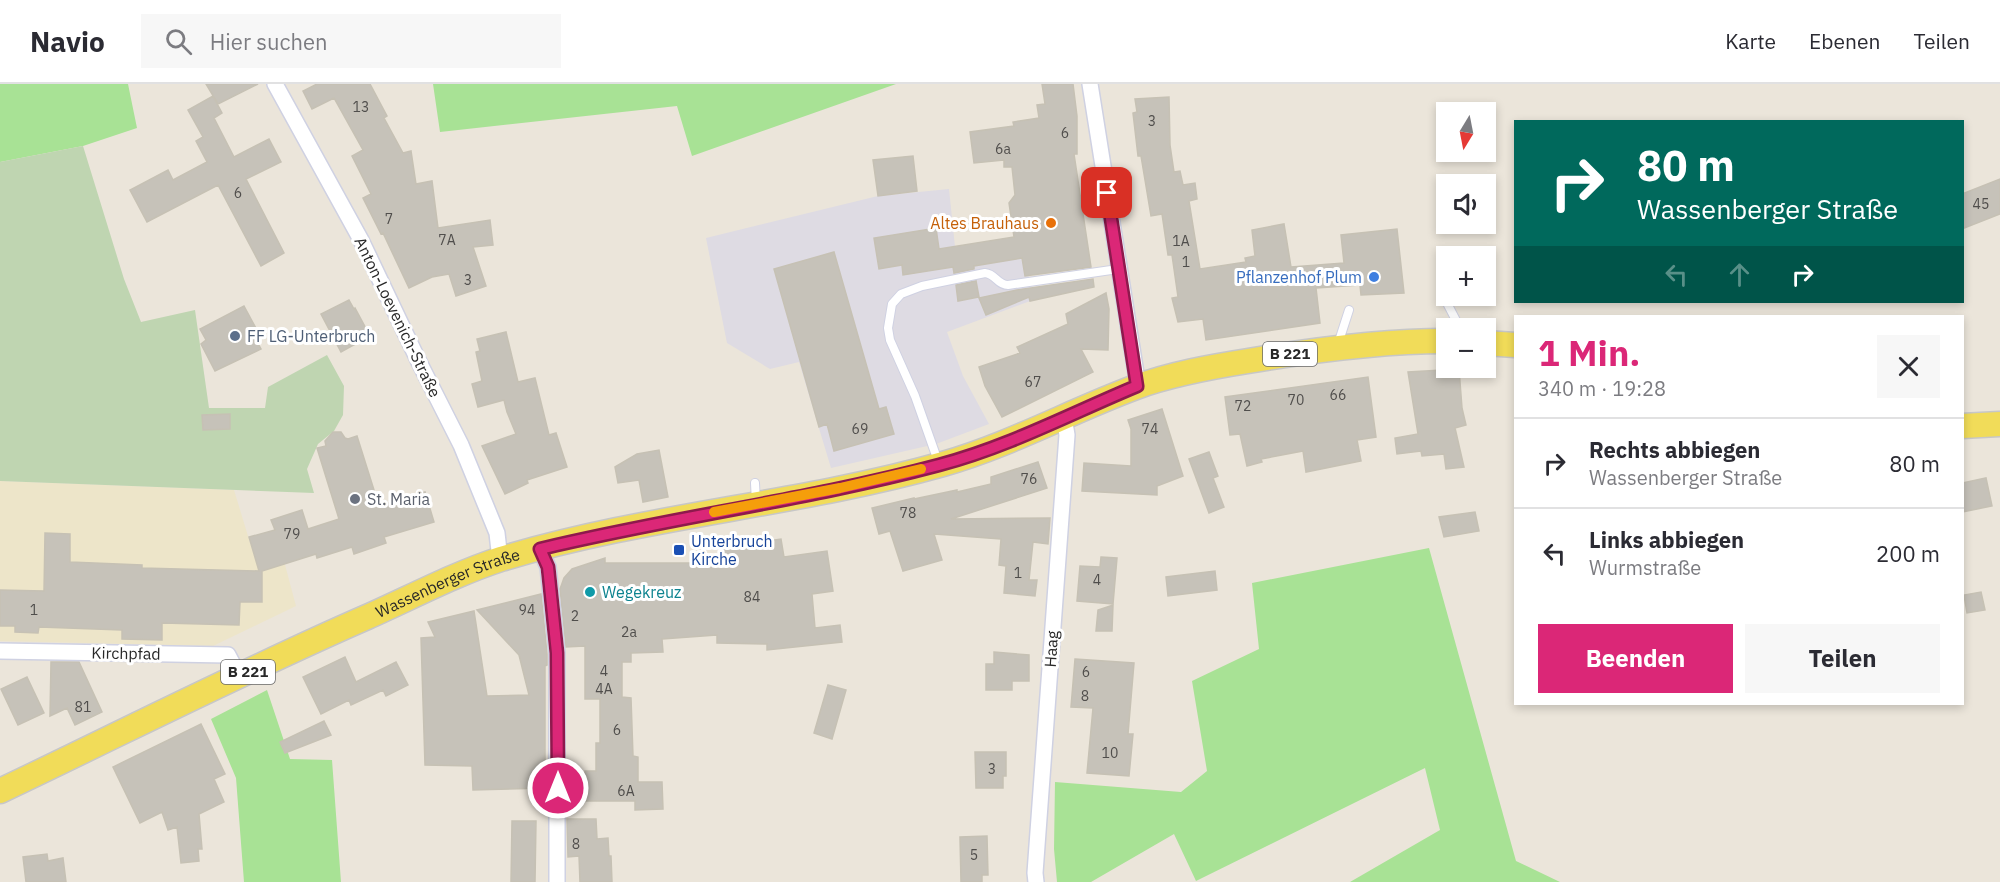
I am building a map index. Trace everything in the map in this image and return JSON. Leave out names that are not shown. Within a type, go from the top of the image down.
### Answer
[{"type":"main road","name":"Wassenberger Straße","points":[[0,791],[239,676],[464,572],[500,560],[755,493],[840,488],[939,465],[1004,443],[1137,386],[1219,366],[1337,348],[1436,342]]},
{"type":"main road","points":[[1496,344],[1514,345]]},
{"type":"main road","points":[[1964,426],[2000,424]]},
{"type":"street","name":"Anton-Loevenich-Straße","points":[[275,84],[361,240],[461,445],[497,533],[500,560]]},
{"type":"street","points":[[1090,84],[1137,386]]},
{"type":"street","name":"Haag","points":[[1036,882],[1067,435],[1064,417]]},
{"type":"street","points":[[540,549],[548,567],[557,653],[557,882]]},
{"type":"street","name":"Kirchpfad","points":[[0,651],[228,655],[239,676]]},
{"type":"lane","points":[[939,465],[915,396],[890,340],[888,328],[892,304],[901,294],[922,286],[985,273],[992,274],[1001,285],[1008,285],[1118,269]]},
{"type":"lane","points":[[1337,348],[1349,310]]},
{"type":"shaded area","points":[[949,189],[955,247],[1018,239],[1022,262],[1026,262],[1033,300],[947,332],[963,376],[989,424],[936,444],[831,468],[799,362],[770,369],[727,343],[706,238],[878,196]]},
{"type":"shaded area","points":[[0,481],[234,490],[255,559],[284,561],[296,606],[213,646],[0,641]]},
{"type":"green space","points":[[0,84],[128,84],[137,128],[83,146],[0,162]]},
{"type":"green space","points":[[433,84],[896,84],[692,156],[677,106],[440,132]]},
{"type":"green space","points":[[83,146],[124,279],[141,322],[195,310],[209,408],[265,408],[268,387],[327,355],[344,386],[343,415],[334,431],[318,444],[307,469],[314,493],[0,481],[0,162]]},
{"type":"green space","points":[[1429,548],[1516,861],[1560,882],[1350,882],[1440,830],[1425,768],[1196,881],[1174,834],[1091,882],[1057,882],[1054,849],[1055,782],[1181,792],[1207,771],[1192,681],[1259,649],[1252,583]]},
{"type":"green space","points":[[267,690],[290,759],[332,760],[341,882],[244,882],[236,778],[211,719]]},
{"type":"building","points":[[206,84],[258,84],[218,104]]},
{"type":"building","points":[[317,84],[370,84],[387,116],[384,118],[403,153],[411,151],[416,184],[432,181],[438,228],[490,220],[493,245],[473,247],[486,286],[456,296],[449,274],[432,277],[409,288],[383,233],[381,234],[363,198],[371,194],[352,156],[363,150],[334,98],[312,109],[303,91]]},
{"type":"building","points":[[1042,84],[1073,84],[1077,116],[1077,154],[1074,154],[1091,267],[1025,276],[1022,258],[974,266],[974,269],[954,273],[953,267],[903,275],[902,265],[879,269],[874,238],[936,228],[939,249],[1014,237],[1009,203],[1015,195],[1012,167],[1004,167],[1004,160],[974,163],[970,132],[1014,126],[1013,122],[1039,118],[1037,105],[1045,104]]},
{"type":"building","points":[[213,96],[222,113],[214,118],[234,157],[269,139],[281,162],[246,179],[284,253],[261,266],[218,185],[147,222],[130,190],[168,170],[173,180],[207,162],[196,141],[203,137],[188,110]]},
{"type":"building","points":[[1169,97],[1170,145],[1174,172],[1180,171],[1183,185],[1195,183],[1197,199],[1189,201],[1200,269],[1246,262],[1245,258],[1255,256],[1252,230],[1284,224],[1291,267],[1344,263],[1341,235],[1397,229],[1404,293],[1361,295],[1360,285],[1316,288],[1320,323],[1206,340],[1203,319],[1178,322],[1172,298],[1178,297],[1172,255],[1168,255],[1162,214],[1151,216],[1141,156],[1138,156],[1133,113],[1137,112],[1135,99]]},
{"type":"building","points":[[913,156],[917,191],[878,196],[873,160]]},
{"type":"building","points":[[2000,179],[2000,214],[1964,228],[1964,193]]},
{"type":"building","points":[[834,252],[879,409],[886,407],[894,434],[834,451],[827,424],[819,427],[774,269]]},
{"type":"building","points":[[1093,279],[1094,287],[1030,301],[1029,297],[986,315],[979,298],[1017,290]]},
{"type":"building","points":[[976,281],[979,297],[958,301],[956,285]]},
{"type":"building","points":[[1106,293],[1109,309],[1108,350],[1081,349],[1093,372],[1002,417],[985,386],[979,367],[1020,353],[1017,347],[1068,324],[1066,314]]},
{"type":"building","points":[[349,300],[370,336],[341,352],[321,314]]},
{"type":"building","name":"FF LG-Unterbruch","points":[[244,306],[258,332],[253,335],[261,349],[215,371],[201,344],[206,340],[200,329]]},
{"type":"building","points":[[506,332],[518,382],[535,378],[549,435],[556,433],[567,467],[527,480],[528,483],[505,494],[482,446],[516,434],[504,400],[478,407],[472,384],[482,381],[476,352],[480,351],[477,339]]},
{"type":"building","points":[[1436,370],[1436,378],[1460,378],[1466,425],[1455,428],[1464,467],[1446,469],[1444,454],[1422,456],[1421,451],[1397,454],[1395,438],[1418,434],[1408,372]]},
{"type":"building","points":[[1368,377],[1376,437],[1357,440],[1361,461],[1306,472],[1303,451],[1261,459],[1262,462],[1247,466],[1240,434],[1230,435],[1225,397]]},
{"type":"building","points":[[1162,409],[1183,476],[1157,486],[1157,495],[1082,491],[1084,463],[1131,466],[1131,429],[1128,420]]},
{"type":"building","points":[[230,414],[230,429],[203,430],[202,415]]},
{"type":"building","points":[[333,432],[341,432],[348,439],[357,436],[379,506],[425,492],[434,522],[384,537],[386,543],[354,554],[352,547],[317,558],[316,554],[262,571],[262,602],[240,602],[239,625],[162,623],[162,640],[122,639],[122,630],[39,627],[38,633],[15,632],[15,626],[0,626],[0,590],[44,591],[45,533],[70,534],[70,562],[142,565],[142,568],[259,571],[249,537],[275,530],[271,520],[302,510],[308,529],[339,519],[317,448],[326,446],[325,441]]},
{"type":"building","points":[[659,450],[668,497],[643,502],[639,480],[618,483],[615,467],[637,454]]},
{"type":"building","points":[[1209,452],[1218,476],[1213,478],[1224,507],[1209,513],[1189,459]]},
{"type":"building","points":[[1038,462],[1047,488],[951,519],[1050,518],[1048,544],[1033,542],[1029,580],[1037,580],[1035,596],[1004,593],[1006,566],[999,565],[1001,539],[934,534],[942,560],[903,571],[890,531],[879,534],[872,508],[991,484],[991,477]]},
{"type":"building","points":[[1986,478],[1992,506],[1964,512],[1964,483]]},
{"type":"building","points":[[1475,512],[1479,531],[1444,537],[1439,517]]},
{"type":"building","points":[[781,539],[784,557],[827,551],[833,591],[812,594],[815,628],[840,625],[842,642],[767,650],[767,644],[717,643],[717,635],[662,639],[663,652],[631,653],[631,662],[622,662],[622,697],[631,698],[633,756],[638,757],[638,782],[662,782],[663,809],[635,810],[635,801],[586,801],[585,771],[596,771],[596,743],[600,743],[600,699],[585,699],[585,646],[566,647],[560,589],[564,578],[572,569],[605,558],[605,563],[722,563],[720,548]]},
{"type":"building","points":[[1101,557],[1117,558],[1113,604],[1077,601],[1080,566],[1100,567]]},
{"type":"building","points":[[1215,571],[1217,590],[1168,596],[1166,577]]},
{"type":"building","points":[[1981,592],[1985,610],[1967,613],[1964,595]]},
{"type":"building","points":[[541,594],[547,654],[547,665],[545,666],[545,788],[473,790],[472,766],[425,765],[421,638],[435,637],[428,622],[474,611],[487,696],[529,695],[519,655],[477,610]]},
{"type":"building","points":[[1113,605],[1112,631],[1096,631],[1098,610]]},
{"type":"building","points":[[994,652],[1029,655],[1029,681],[1012,681],[1012,690],[986,690],[986,664],[994,664]]},
{"type":"building","points":[[345,657],[356,682],[396,662],[408,685],[386,696],[383,690],[351,705],[349,700],[321,714],[303,677]]},
{"type":"building","points":[[1075,659],[1134,663],[1128,734],[1133,734],[1129,776],[1087,773],[1093,708],[1071,707]]},
{"type":"building","points":[[51,662],[79,662],[102,712],[75,725],[67,708],[50,716]]},
{"type":"building","points":[[27,677],[44,713],[18,725],[1,689]]},
{"type":"building","points":[[828,685],[846,690],[832,739],[814,733]]},
{"type":"building","points":[[324,721],[331,735],[285,753],[280,742]]},
{"type":"building","points":[[201,724],[225,774],[214,779],[224,802],[199,814],[202,849],[198,849],[199,861],[181,863],[177,827],[168,830],[162,812],[140,823],[113,767]]},
{"type":"building","points":[[975,752],[1006,752],[1006,776],[1003,776],[1003,788],[976,788]]},
{"type":"building","points":[[567,819],[596,819],[597,839],[608,838],[612,882],[580,882],[579,856],[568,857]]},
{"type":"building","points":[[512,821],[536,821],[535,882],[511,882]]},
{"type":"building","points":[[987,836],[988,875],[982,875],[982,882],[961,882],[960,837]]},
{"type":"building","points":[[47,854],[48,861],[63,858],[66,882],[26,882],[23,857]]},
{"type":"slow traffic","points":[[714,512],[840,488],[921,469]]},
{"type":"place","name":"Altes Brauhaus","points":[[1051,223]]},
{"type":"place","name":"Pflanzenhof Plum","points":[[1374,277]]},
{"type":"place","name":"FF LG-Unterbruch","points":[[235,336]]},
{"type":"place","name":"St. Maria","points":[[355,499]]},
{"type":"place","name":"Unterbruch Kirche","points":[[679,550]]},
{"type":"place","name":"Wegekreuz","points":[[590,592]]},
{"type":"route","points":[[558,788],[557,653],[548,567],[540,549],[596,535],[840,488],[939,465],[1004,443],[1137,386],[1107,193]]}]
